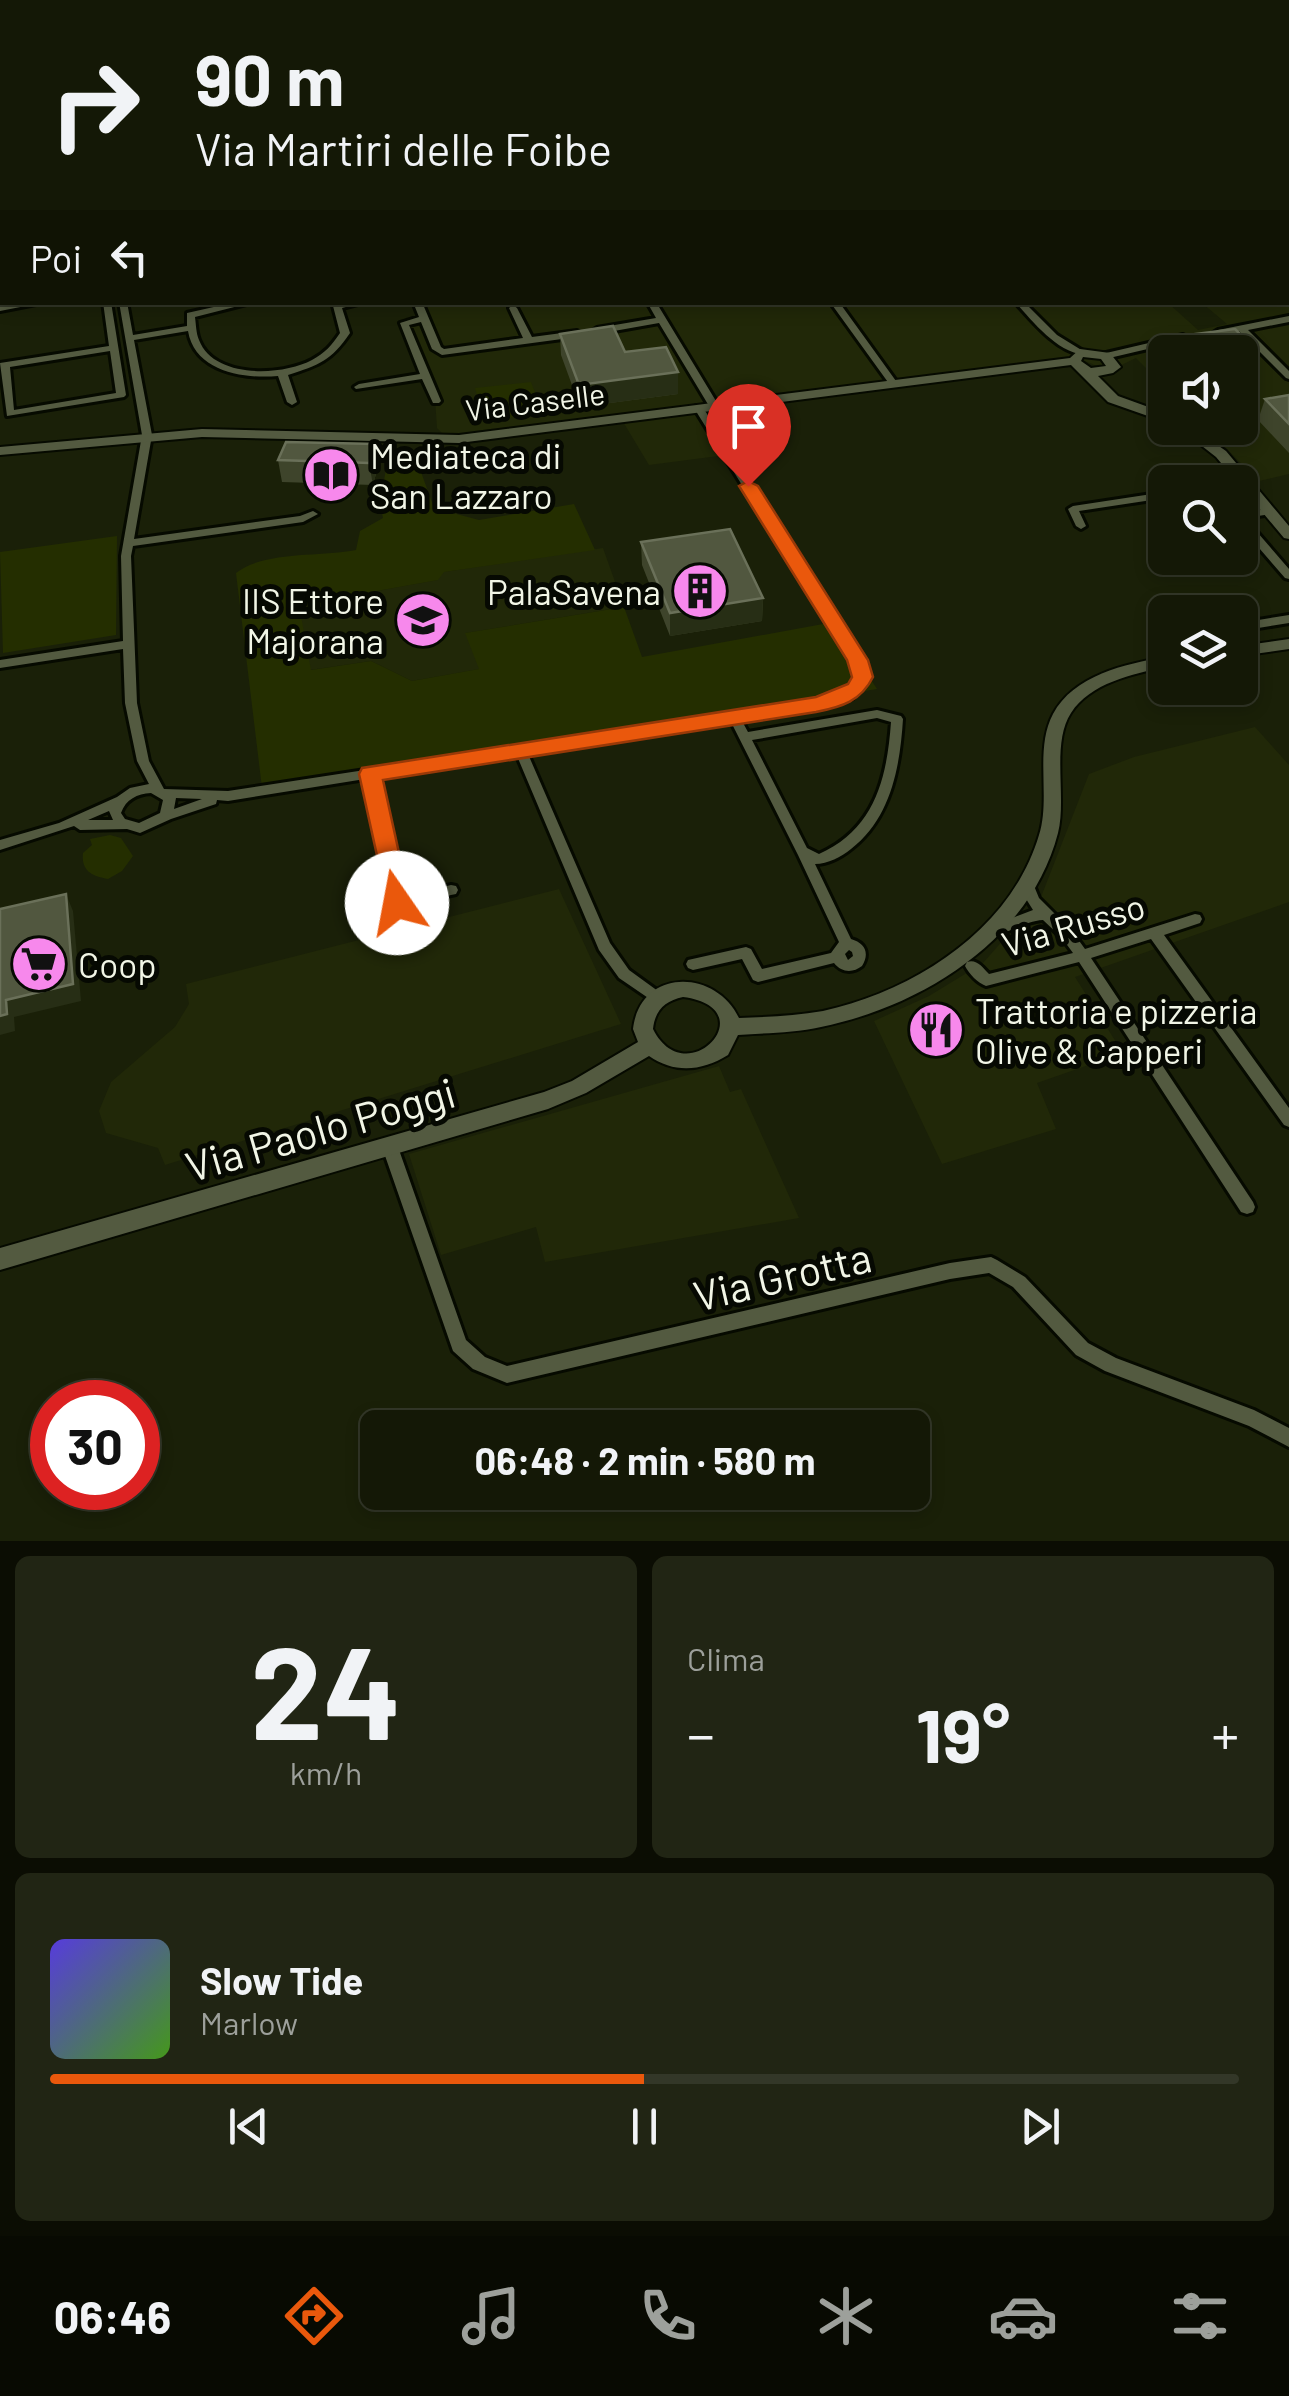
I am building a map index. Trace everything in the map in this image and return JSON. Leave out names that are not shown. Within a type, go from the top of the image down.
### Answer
[{"type":"street","points":[[107,305],[114,348],[121,395],[10,414],[2,365],[114,348]]},
{"type":"street","points":[[124,305],[148,435],[128,542],[131,703],[142,761],[172,805],[166,816]]},
{"type":"street","points":[[233,305],[194,312],[189,317],[190,328],[197,352],[210,364],[245,373],[282,372],[323,358],[340,344],[346,327],[337,305]]},
{"type":"street","points":[[419,305],[442,352],[662,320]]},
{"type":"street","points":[[63,826],[144,827],[228,796],[836,701],[856,689],[862,677],[851,649],[706,407],[653,305]]},
{"type":"street","points":[[836,305],[893,383]]},
{"type":"street","points":[[1022,305],[1101,378],[1102,391],[1148,411]]},
{"type":"street","points":[[513,308],[529,342]]},
{"type":"street","points":[[424,319],[404,323],[436,401]]},
{"type":"street","name":"Via Caselle","points":[[0,452],[202,432],[447,440],[1079,361],[1289,319]]},
{"type":"street","points":[[130,338],[190,328]]},
{"type":"street","points":[[1241,328],[1289,376]]},
{"type":"street","points":[[1101,378],[1114,368],[1105,356]]},
{"type":"street","points":[[282,372],[292,402]]},
{"type":"street","points":[[359,386],[426,376]]},
{"type":"street","points":[[1212,445],[1230,465]]},
{"type":"street","points":[[1258,489],[1289,521]]},
{"type":"street","points":[[1081,526],[1073,509],[1148,497]]},
{"type":"street","points":[[1258,499],[1289,535]]},
{"type":"street","points":[[1258,514],[1267,512]]},
{"type":"street","points":[[128,542],[303,519],[313,514]]},
{"type":"street","points":[[1258,539],[1289,576]]},
{"type":"street","points":[[1258,624],[1289,619]]},
{"type":"street","points":[[0,664],[129,644]]},
{"type":"street","points":[[1258,648],[1289,644]]},
{"type":"street","points":[[731,1026],[821,1019],[881,1002],[954,962],[989,932],[1040,862],[1053,820],[1056,728],[1063,712],[1111,676],[1148,666]]},
{"type":"street","points":[[744,737],[876,714],[897,719],[888,783],[864,830],[819,860],[802,852]]},
{"type":"street","points":[[693,964],[746,953],[758,976],[842,951],[802,852],[734,718]]},
{"type":"street","points":[[521,750],[604,946],[624,974],[657,998]]},
{"type":"street","points":[[124,825],[116,816],[124,797],[137,783],[142,761]]},
{"type":"street","points":[[370,774],[397,903]]},
{"type":"street","points":[[0,845],[63,826],[143,788],[228,796]]},
{"type":"street","points":[[1026,885],[1030,898],[1061,926],[1082,956],[1247,1207]]},
{"type":"street","points":[[355,914],[451,890]]},
{"type":"street","points":[[989,932],[1008,929],[1030,914],[1047,916]]},
{"type":"street","name":"Via Russo","points":[[972,966],[986,980],[1082,956],[1195,919]]},
{"type":"street","points":[[1155,933],[1289,1120]]},
{"type":"street","points":[[683,989],[711,996],[722,1004],[731,1026],[720,1050],[695,1061],[674,1060],[650,1045],[643,1020],[657,998],[683,989]]},
{"type":"street","name":"Via Paolo Poggi","points":[[0,1259],[548,1100],[579,1087],[650,1045]]},
{"type":"street","name":"Via Grotta","points":[[390,1147],[459,1344],[479,1363],[507,1375],[950,1271],[991,1265],[1019,1282],[1082,1349],[1112,1365],[1254,1418],[1289,1438]]},
{"type":"shaded area","points":[[422,305],[1170,305],[1198,330],[1227,324],[1204,305],[1289,305],[1289,474],[1259,481],[1258,465],[1243,465],[1223,445],[1258,445],[1258,335],[1148,335],[1148,370],[1136,358],[1109,371],[1078,358],[695,407],[726,455],[649,465],[622,420],[449,440],[437,428],[435,399],[402,319],[425,314]]},
{"type":"shaded area","points":[[531,382],[543,413],[484,421],[475,388]]},
{"type":"shaded area","points":[[417,461],[434,508],[479,520],[574,504],[595,550],[444,572],[438,580],[299,605],[311,670],[371,661],[412,681],[479,669],[465,633],[624,607],[642,657],[834,622],[877,689],[262,788],[236,573],[276,558],[356,550],[360,531],[383,518],[380,502],[387,464]]},
{"type":"shaded area","points":[[117,536],[116,635],[3,653],[0,552]]},
{"type":"shaded area","name":"IIS Ettore Majorana","points":[[603,548],[624,607],[466,633],[480,669],[412,681],[371,661],[310,670],[298,605],[437,580],[443,572]]},
{"type":"shaded area","points":[[1255,727],[1289,765],[1289,902],[1075,977],[1123,1053],[1037,1083],[1056,1129],[942,1164],[874,1021],[929,996],[983,963],[1041,897],[1089,774],[1134,757]]},
{"type":"shaded area","points":[[110,835],[121,838],[133,856],[122,871],[108,879],[89,872],[83,853],[92,845],[90,839]]},
{"type":"shaded area","points":[[559,889],[621,1024],[165,1165],[158,1148],[106,1133],[99,1111],[111,1082],[175,1027],[189,1004],[186,984]]},
{"type":"shaded area","points":[[719,1066],[730,1092],[741,1089],[799,1218],[545,1262],[536,1227],[441,1255],[409,1154]]},
{"type":"building","points":[[613,326],[625,352],[666,347],[678,372],[579,385],[560,334]]},
{"type":"building","points":[[1235,329],[1241,335],[1188,335]]},
{"type":"building","points":[[1289,395],[1289,424],[1265,399]]},
{"type":"building","points":[[286,442],[375,444],[369,463],[278,460]]},
{"type":"building","name":"PalaSavena","points":[[730,529],[763,598],[670,613],[641,542]]},
{"type":"building","name":"Coop","points":[[66,894],[73,984],[6,1000],[7,1014],[0,1016],[0,909]]},
{"type":"place","name":"Mediateca di San Lazzaro","points":[[331,475]]},
{"type":"place","name":"PalaSavena","points":[[700,591]]},
{"type":"place","name":"IIS Ettore Majorana","points":[[423,620]]},
{"type":"place","name":"Coop","points":[[39,964]]},
{"type":"place","name":"Trattoria e pizzeria Olive & Capperi","points":[[936,1030]]},
{"type":"route","points":[[397,903],[370,774],[816,705],[836,701],[856,689],[862,677],[857,660],[748,486]]}]
